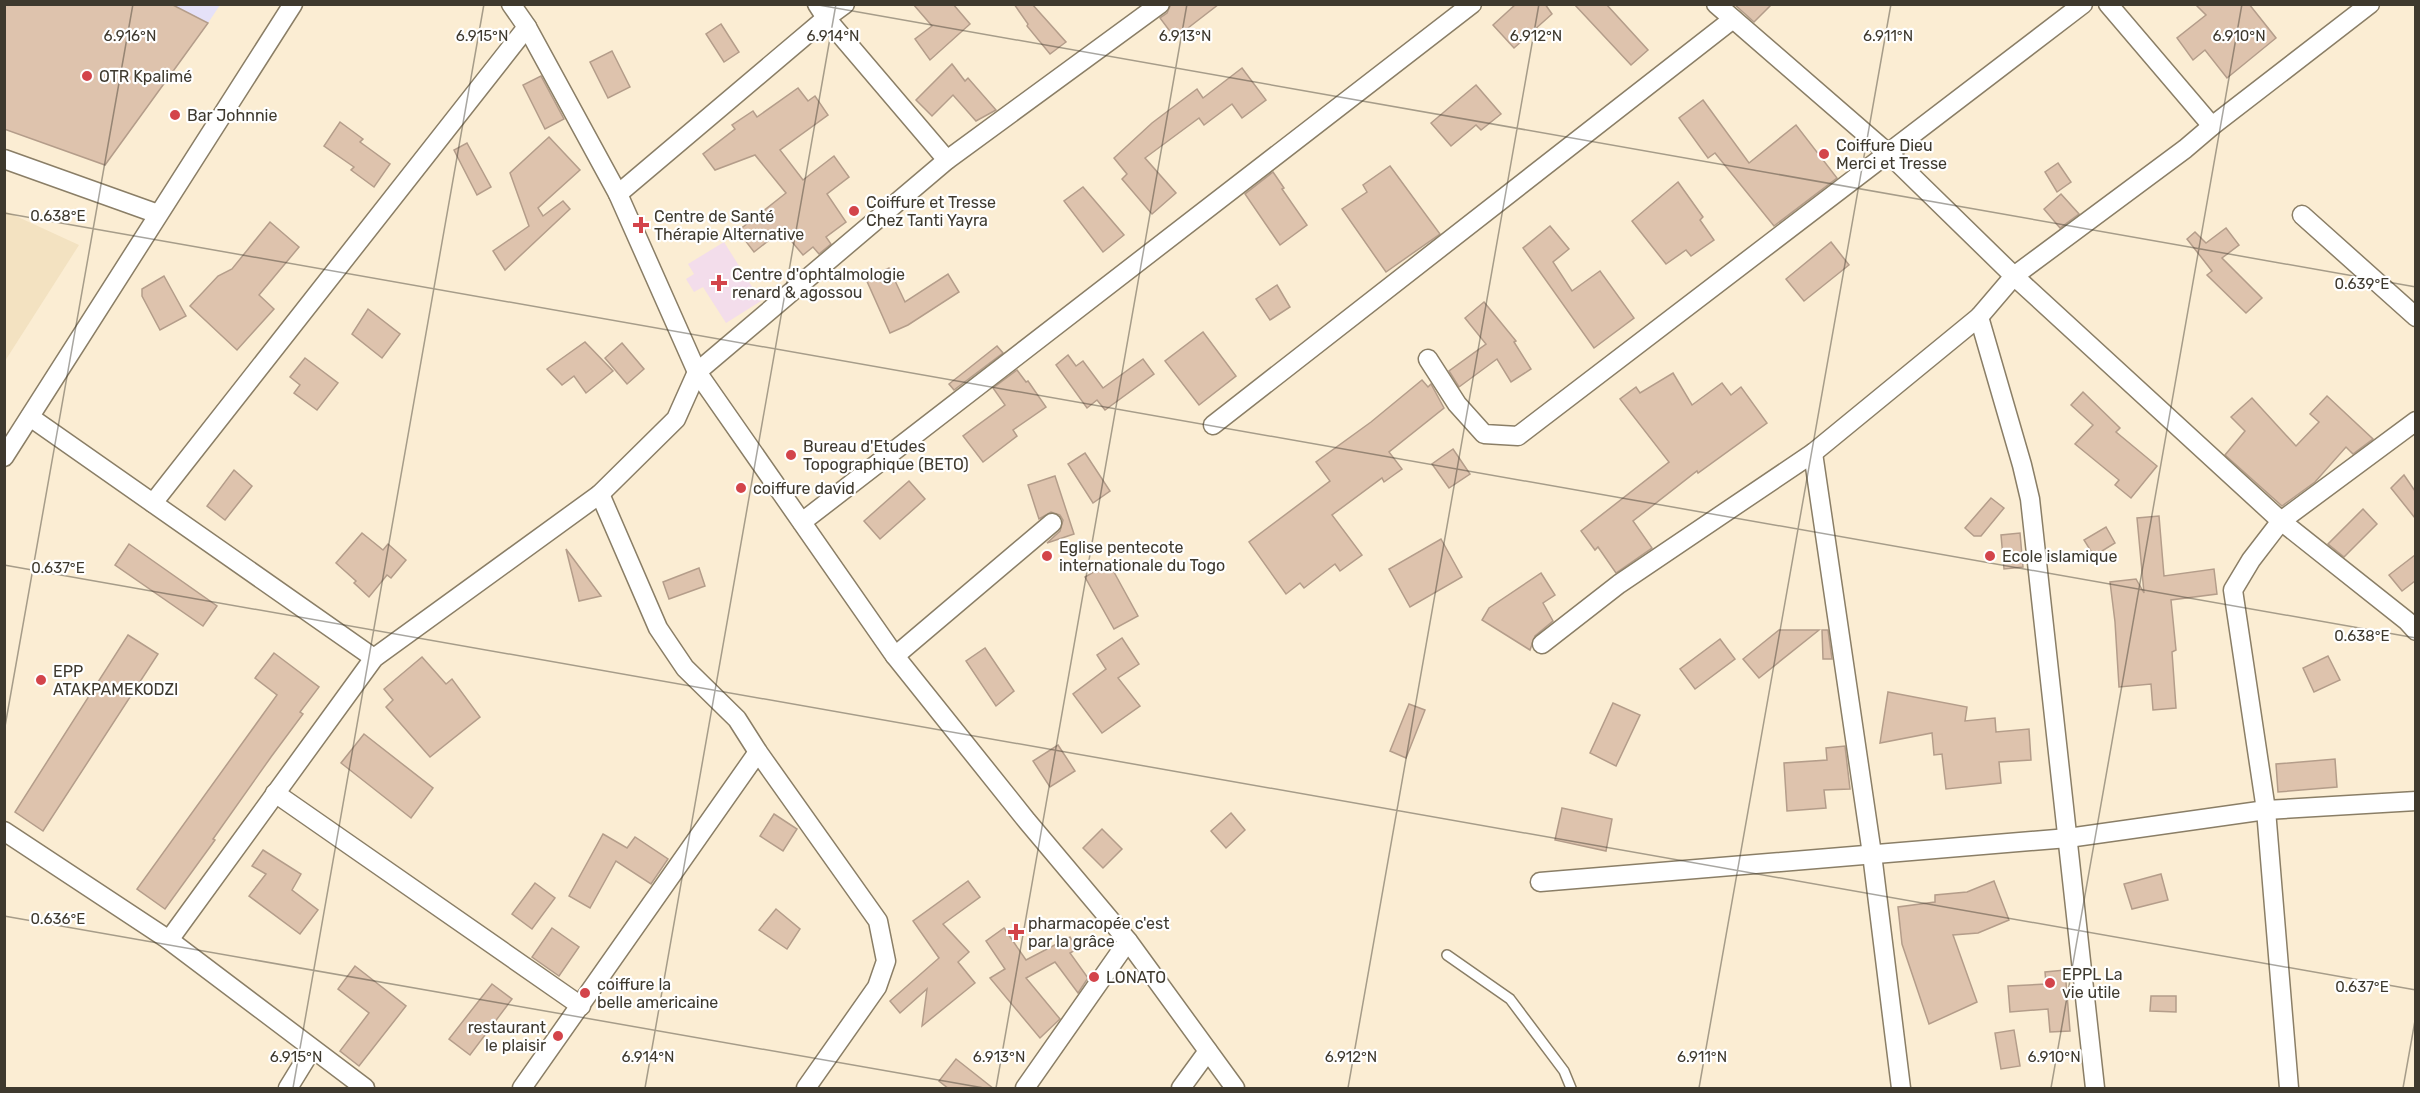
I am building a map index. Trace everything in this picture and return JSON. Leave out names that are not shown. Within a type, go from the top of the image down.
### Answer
[{"type":"street","points":[[4,457],[293,4]]},
{"type":"street","points":[[512,4],[527,27],[618,194],[696,372],[896,656],[1027,821],[1128,941],[1235,1089]]},
{"type":"street","points":[[618,194],[821,11],[845,4]]},
{"type":"street","points":[[169,940],[374,658],[600,494],[676,419],[696,372],[947,160],[1160,4]]},
{"type":"street","points":[[802,522],[1472,4]]},
{"type":"street","points":[[1716,4],[1888,154],[2014,276],[2282,521],[2412,622]]},
{"type":"street","points":[[1428,359],[1457,404],[1484,434],[1518,436],[2083,4]]},
{"type":"street","points":[[2108,4],[2212,126]]},
{"type":"street","points":[[1542,644],[1619,584],[1813,453],[1979,317],[2014,276],[2185,149],[2370,4]]},
{"type":"street","points":[[821,11],[947,160]]},
{"type":"street","points":[[1213,425],[1733,19]]},
{"type":"street","points":[[153,503],[527,27]]},
{"type":"street","points":[[4,159],[158,214]]},
{"type":"street","points":[[2302,215],[2415,317]]},
{"type":"street","points":[[1979,317],[2030,499],[2095,1089]]},
{"type":"street","points":[[30,417],[374,658]]},
{"type":"street","points":[[2289,1089],[2266,810],[2233,590],[2251,560],[2282,521],[2415,421]]},
{"type":"street","points":[[1813,453],[1872,854],[1901,1089]]},
{"type":"street","points":[[600,494],[658,628],[685,668],[737,719],[878,921],[886,961],[877,987],[806,1089]]},
{"type":"street","points":[[896,656],[1052,523]]},
{"type":"street","points":[[522,1089],[758,752]]},
{"type":"street","points":[[275,793],[581,1006]]},
{"type":"street","points":[[1540,882],[2068,838],[2266,810],[2415,801]]},
{"type":"street","points":[[4,831],[169,940],[365,1089]]},
{"type":"street","points":[[1025,1089],[1128,941]]},
{"type":"street","points":[[288,1089],[312,1049]]},
{"type":"street","points":[[1181,1089],[1208,1051]]},
{"type":"lane","points":[[1447,955],[1510,999],[1564,1071],[1571,1089]]},
{"type":"shaded area","points":[[171,5],[220,5],[208,23]]},
{"type":"shaded area","points":[[5,211],[79,245],[5,361]]},
{"type":"shaded area","name":"Centre d'ophtalmologie renard & agossou","points":[[724,242],[761,301],[726,323],[703,287],[694,292],[686,279],[694,274],[688,264]]},
{"type":"building","name":"OTR Kpalimé","points":[[4,4],[171,4],[208,23],[105,165],[4,129]]},
{"type":"building","points":[[913,4],[953,4],[970,24],[930,60],[915,39],[932,26]]},
{"type":"building","points":[[1014,4],[1032,4],[1066,42],[1050,54],[1027,26],[1028,24]]},
{"type":"building","points":[[1171,4],[1219,4],[1175,38],[1160,18],[1167,13]]},
{"type":"building","points":[[1516,4],[1545,4],[1552,14],[1514,48],[1493,25]]},
{"type":"building","points":[[1574,4],[1606,4],[1648,50],[1631,65]]},
{"type":"building","points":[[1734,4],[1772,4],[1754,22]]},
{"type":"building","points":[[2195,4],[2249,4],[2276,38],[2227,78],[2205,50],[2193,60],[2177,38],[2206,15]]},
{"type":"building","points":[[721,24],[739,52],[724,62],[706,34]]},
{"type":"building","points":[[612,51],[630,87],[608,98],[590,62]]},
{"type":"building","points":[[952,64],[965,81],[968,78],[996,110],[976,121],[953,95],[932,116],[916,100]]},
{"type":"building","points":[[1242,68],[1266,100],[1242,118],[1232,104],[1204,125],[1199,118],[1145,158],[1176,193],[1152,214],[1122,179],[1127,174],[1114,158],[1152,123],[1197,89],[1203,98]]},
{"type":"building","points":[[541,76],[564,119],[545,129],[523,85]]},
{"type":"building","points":[[1476,85],[1501,114],[1481,130],[1476,125],[1451,146],[1431,123]]},
{"type":"building","points":[[798,88],[808,101],[815,96],[828,115],[780,150],[803,180],[834,156],[849,177],[827,194],[846,222],[826,237],[831,244],[819,254],[813,247],[803,255],[782,230],[754,252],[738,231],[786,193],[755,155],[715,170],[703,154],[735,129],[732,125],[753,111],[757,117]]},
{"type":"building","points":[[1703,100],[1749,163],[1796,125],[1837,178],[1774,226],[1715,153],[1708,158],[1679,118]]},
{"type":"building","points":[[340,122],[363,139],[360,142],[390,164],[374,187],[351,170],[354,167],[324,146]]},
{"type":"building","points":[[549,137],[580,170],[538,208],[543,216],[563,201],[570,209],[505,270],[493,251],[529,226],[510,173]]},
{"type":"building","points":[[467,143],[491,187],[477,195],[454,150]]},
{"type":"building","points":[[2058,163],[2071,182],[2057,192],[2045,172]]},
{"type":"building","points":[[1390,166],[1440,234],[1386,272],[1342,209],[1367,192],[1363,185]]},
{"type":"building","points":[[1273,172],[1307,225],[1280,245],[1245,194]]},
{"type":"building","points":[[1678,182],[1703,217],[1700,220],[1714,240],[1691,256],[1686,250],[1666,264],[1632,221]]},
{"type":"building","points":[[1083,187],[1124,235],[1103,252],[1064,201]]},
{"type":"building","points":[[2061,194],[2079,214],[2060,228],[2044,209]]},
{"type":"building","points":[[270,222],[299,247],[259,295],[274,309],[237,350],[190,306],[218,276],[232,269]]},
{"type":"building","points":[[1550,226],[1569,249],[1553,262],[1572,291],[1600,271],[1634,318],[1594,348],[1523,248]]},
{"type":"building","points":[[2226,228],[2239,245],[2222,258],[2262,298],[2246,313],[2207,275],[2212,271],[2187,239],[2195,232],[2206,243]]},
{"type":"building","points":[[1831,242],[1849,265],[1804,301],[1786,279]]},
{"type":"building","points":[[889,268],[905,302],[948,274],[959,292],[908,325],[890,333],[866,279]]},
{"type":"building","points":[[164,276],[186,316],[160,330],[142,296],[142,289]]},
{"type":"building","points":[[1277,285],[1290,307],[1270,320],[1256,299]]},
{"type":"building","points":[[1484,302],[1516,341],[1514,342],[1531,369],[1511,382],[1497,359],[1459,387],[1449,371],[1486,344],[1465,318]]},
{"type":"building","points":[[368,309],[400,334],[382,358],[352,334]]},
{"type":"building","points":[[1203,332],[1236,376],[1199,405],[1165,361]]},
{"type":"building","points":[[585,342],[613,371],[586,393],[574,376],[562,385],[547,369]]},
{"type":"building","points":[[622,343],[644,369],[627,384],[605,358]]},
{"type":"building","points":[[997,346],[1003,353],[954,390],[949,384]]},
{"type":"building","points":[[1068,355],[1076,366],[1083,361],[1103,388],[1143,359],[1154,374],[1105,410],[1097,400],[1087,408],[1056,365]]},
{"type":"building","points":[[305,358],[338,383],[317,410],[294,393],[300,385],[290,377]]},
{"type":"building","points":[[1017,370],[1026,382],[1028,381],[1046,407],[1013,430],[1017,436],[983,462],[963,436],[1005,405],[993,388]]},
{"type":"building","points":[[1673,373],[1692,405],[1722,383],[1731,395],[1741,387],[1767,423],[1698,473],[1697,471],[1633,521],[1652,548],[1616,573],[1598,547],[1595,550],[1581,531],[1669,462],[1620,399],[1636,387],[1640,393]]},
{"type":"building","points":[[1422,380],[1428,387],[1431,384],[1444,408],[1389,452],[1402,469],[1384,482],[1382,478],[1332,515],[1362,555],[1340,571],[1335,564],[1304,588],[1300,583],[1286,594],[1249,542],[1330,481],[1316,462],[1371,422]]},
{"type":"building","points":[[2083,392],[2120,428],[2116,432],[2157,466],[2131,498],[2115,485],[2119,480],[2075,444],[2093,425],[2071,405]]},
{"type":"building","points":[[2327,396],[2373,439],[2353,454],[2346,447],[2315,482],[2282,506],[2225,455],[2245,431],[2231,417],[2252,398],[2296,446],[2319,422],[2310,414]]},
{"type":"building","points":[[1453,449],[1470,474],[1449,488],[1432,464]]},
{"type":"building","points":[[1085,453],[1110,491],[1093,503],[1068,464]]},
{"type":"building","points":[[234,470],[252,486],[225,520],[207,506]]},
{"type":"building","points":[[2404,475],[2415,491],[2415,518],[2391,488]]},
{"type":"building","points":[[1055,476],[1074,534],[1047,543],[1060,531],[1063,520],[1060,515],[1051,512],[1039,519],[1028,485]]},
{"type":"building","points":[[909,481],[925,499],[880,539],[864,521]]},
{"type":"building","points":[[1991,498],[2004,508],[1981,536],[1974,536],[1965,528]]},
{"type":"building","points":[[2363,509],[2377,524],[2344,557],[2328,544]]},
{"type":"building","points":[[2159,516],[2164,576],[2214,569],[2217,594],[2171,600],[2176,650],[2172,652],[2176,708],[2153,710],[2151,684],[2119,687],[2110,582],[2136,579],[2144,593],[2137,518]]},
{"type":"building","points":[[2106,527],[2115,543],[2094,556],[2084,540]]},
{"type":"building","points":[[362,533],[383,550],[388,544],[406,560],[391,578],[387,575],[369,597],[354,583],[356,581],[336,563]]},
{"type":"building","points":[[2020,533],[2023,567],[2004,569],[2001,535]]},
{"type":"building","points":[[1441,539],[1462,577],[1410,607],[1389,569]]},
{"type":"building","points":[[129,544],[217,606],[203,626],[115,565]]},
{"type":"building","points":[[566,549],[601,596],[579,601]]},
{"type":"building","points":[[2415,555],[2415,581],[2402,591],[2389,575]]},
{"type":"building","points":[[1109,563],[1138,616],[1114,629],[1085,577]]},
{"type":"building","points":[[699,568],[705,586],[669,599],[663,582]]},
{"type":"building","points":[[1541,573],[1555,595],[1543,603],[1553,621],[1535,636],[1530,650],[1482,620],[1489,608]]},
{"type":"building","points":[[1779,630],[1819,630],[1759,678],[1743,659]]},
{"type":"building","points":[[1822,630],[1828,630],[1832,659],[1823,659]]},
{"type":"building","points":[[128,635],[158,654],[43,831],[15,812]]},
{"type":"building","points":[[1122,638],[1139,664],[1118,678],[1140,706],[1102,733],[1073,694],[1106,669],[1097,655]]},
{"type":"building","points":[[1720,639],[1735,659],[1695,689],[1680,669]]},
{"type":"building","points":[[985,648],[1014,691],[996,706],[966,661]]},
{"type":"building","points":[[274,653],[319,687],[300,712],[303,714],[165,909],[137,889],[277,695],[255,678]]},
{"type":"building","points":[[2328,656],[2340,680],[2314,692],[2303,668]]},
{"type":"building","points":[[422,657],[446,684],[452,679],[480,717],[430,757],[386,707],[393,700],[384,689]]},
{"type":"building","points":[[1888,692],[1967,707],[1965,721],[1995,718],[1996,732],[2029,729],[2031,760],[1999,762],[2001,783],[1946,789],[1942,754],[1934,755],[1932,733],[1880,743]]},
{"type":"building","points":[[1613,703],[1640,715],[1616,766],[1590,753]]},
{"type":"building","points":[[1409,704],[1425,710],[1406,758],[1390,751]]},
{"type":"building","points":[[364,734],[433,788],[411,818],[341,763]]},
{"type":"building","points":[[1058,745],[1075,771],[1050,787],[1033,761]]},
{"type":"building","points":[[1845,746],[1850,789],[1824,790],[1826,808],[1787,811],[1784,763],[1827,760],[1826,748]]},
{"type":"building","points":[[2335,759],[2337,787],[2278,792],[2276,764]]},
{"type":"building","points":[[1562,808],[1612,819],[1606,851],[1555,840]]},
{"type":"building","points":[[1231,813],[1245,830],[1226,848],[1211,831]]},
{"type":"building","points":[[774,814],[797,829],[783,851],[760,836]]},
{"type":"building","points":[[1102,829],[1122,849],[1103,868],[1083,848]]},
{"type":"building","points":[[603,834],[627,848],[635,837],[668,859],[651,884],[616,861],[590,908],[569,896]]},
{"type":"building","points":[[263,850],[301,874],[292,890],[318,910],[300,934],[249,896],[266,874],[252,866]]},
{"type":"building","points":[[2161,874],[2168,900],[2132,909],[2124,884]]},
{"type":"building","points":[[968,881],[980,897],[943,924],[969,952],[958,962],[975,983],[922,1026],[927,989],[900,1013],[890,1001],[939,958],[913,921]]},
{"type":"building","points":[[1994,881],[2009,920],[1978,933],[1953,935],[1977,1002],[1929,1024],[1902,944],[1898,907],[1935,902],[1935,895],[1967,892]]},
{"type":"building","points":[[535,883],[555,898],[532,929],[512,914]]},
{"type":"building","points":[[776,909],[800,929],[787,949],[759,930]]},
{"type":"building","points":[[552,928],[579,947],[559,976],[532,957]]},
{"type":"building","points":[[1004,928],[1026,960],[1070,937],[1077,949],[1070,953],[1088,978],[1078,993],[1055,962],[1026,978],[1060,1019],[1040,1038],[990,978],[1005,969],[986,941]]},
{"type":"building","points":[[355,966],[406,1006],[359,1066],[340,1051],[369,1013],[338,989]]},
{"type":"building","points":[[2065,970],[2070,1031],[2050,1032],[2048,1009],[2010,1012],[2008,986],[2046,984],[2045,972]]},
{"type":"building","points":[[492,984],[512,999],[470,1055],[449,1039]]},
{"type":"building","points":[[2151,996],[2176,996],[2176,1012],[2150,1011]]},
{"type":"building","points":[[2014,1030],[2020,1066],[2001,1069],[1995,1033]]},
{"type":"building","points":[[956,1059],[994,1089],[949,1089],[939,1081]]},
{"type":"place","name":"OTR Kpalimé","points":[[87,76]]},
{"type":"place","name":"Bar Johnnie","points":[[175,115]]},
{"type":"place","name":"Coiffure Dieu Merci et Tresse","points":[[1824,154]]},
{"type":"place","name":"Coiffure et Tresse Chez Tanti Yayra","points":[[854,211]]},
{"type":"place","name":"Centre de Santé Thérapie Alternative","points":[[641,225]]},
{"type":"place","name":"Centre d'ophtalmologie renard & agossou","points":[[719,283]]},
{"type":"place","name":"Bureau d'Etudes Topographique (BETO)","points":[[791,455]]},
{"type":"place","name":"coiffure david","points":[[741,488]]},
{"type":"place","name":"Eglise pentecote internationale du Togo","points":[[1047,556]]},
{"type":"place","name":"Ecole islamique","points":[[1990,556]]},
{"type":"place","name":"EPP ATAKPAMEKODZI","points":[[41,680]]},
{"type":"place","name":"pharmacopée c'est par la grâce","points":[[1016,932]]},
{"type":"place","name":"LONATO","points":[[1094,977]]},
{"type":"place","name":"EPPL La vie utile","points":[[2050,983]]},
{"type":"place","name":"coiffure la belle americaine","points":[[585,993]]},
{"type":"place","name":"restaurant le plaisir","points":[[558,1036]]}]
